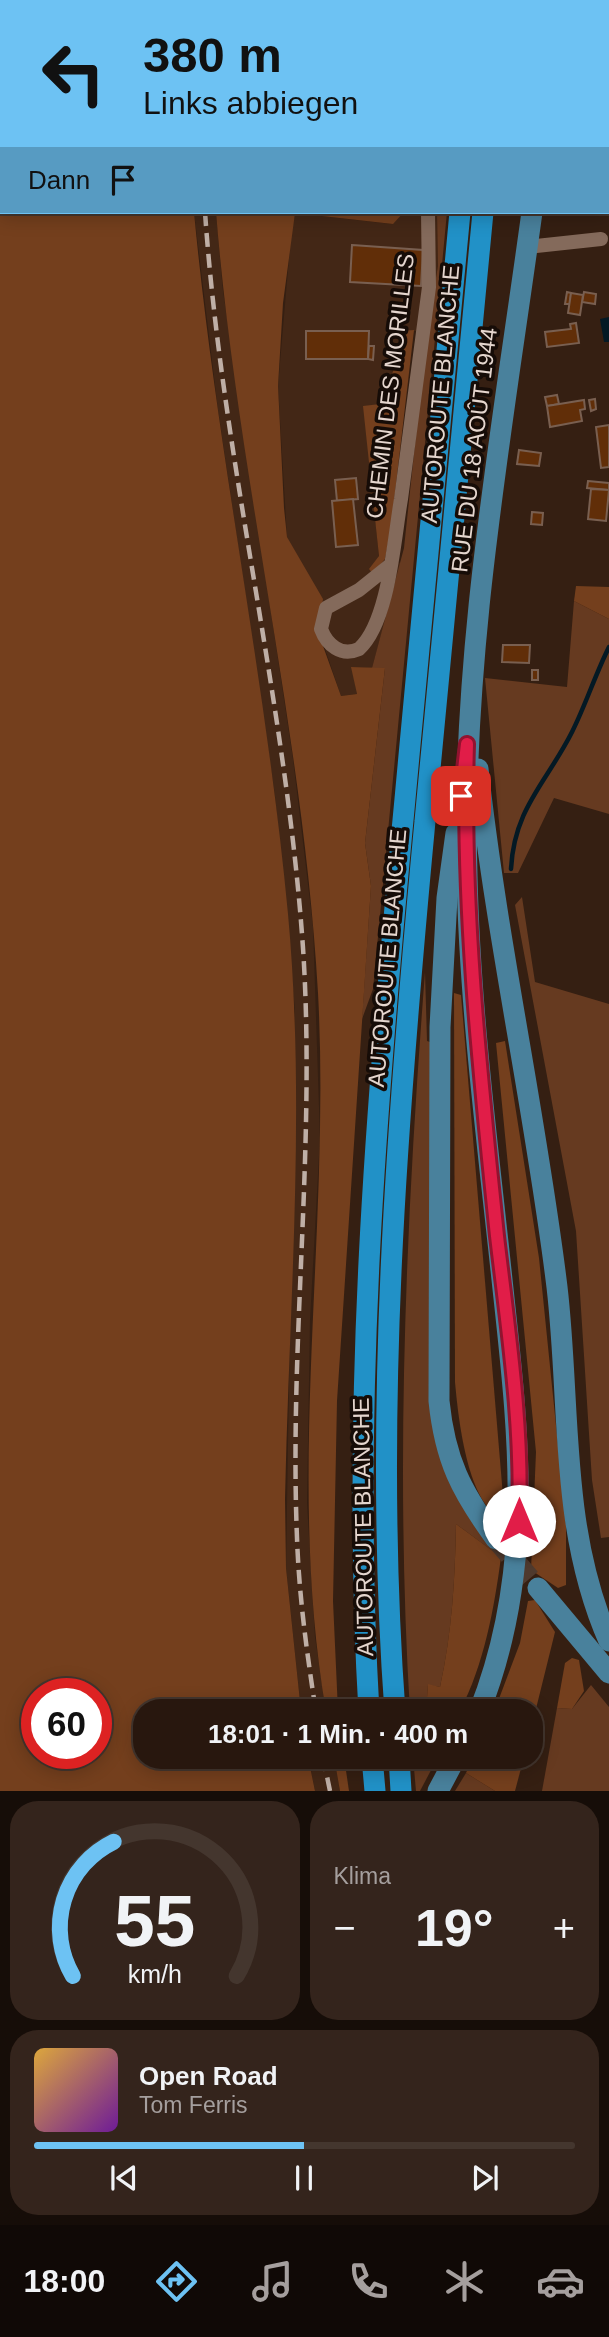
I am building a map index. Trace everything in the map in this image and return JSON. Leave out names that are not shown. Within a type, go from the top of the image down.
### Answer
[{"type":"highway","name":"AUTOROUTE BLANCHE","points":[[369,1699],[361,1468],[370,1209],[387,987],[460,214]]},
{"type":"highway","name":"AUTOROUTE BLANCHE","points":[[394,1699],[385,1470],[393,1211],[409,990],[483,214]]},
{"type":"highway","points":[[373,1769],[375,1791]]},
{"type":"highway","points":[[399,1769],[401,1791]]},
{"type":"main road","name":"RUE DU 18 AOÛT 1944","points":[[470,695],[532,214]]},
{"type":"main road","points":[[470,695],[467,744],[447,898],[440,1027],[439,1401],[444,1443],[455,1477],[496,1539]]},
{"type":"main road","points":[[470,695],[487,859],[557,1288],[574,1526],[587,1585],[609,1641]]},
{"type":"main road","points":[[467,744],[470,933],[480,1079],[517,1428],[520,1506],[516,1573],[508,1622],[483,1699]]},
{"type":"main road","points":[[538,1588],[609,1673]]},
{"type":"main road","points":[[438,1791],[450,1769]]},
{"type":"street","name":"CHEMIN DES MORILLES","points":[[389,566],[359,590],[326,608],[321,629],[330,645],[354,652],[368,640],[383,598],[389,566],[429,287],[428,214]]},
{"type":"street","points":[[527,247],[601,239]]},
{"type":"shaded area","points":[[0,214],[194,214],[215,388],[279,826],[288,914],[296,1060],[296,1133],[285,1499],[286,1568],[300,1699],[133,1699],[133,1769],[310,1769],[315,1791],[0,1791]]},
{"type":"shaded area","points":[[194,214],[216,214],[223,291],[293,759],[313,926],[320,1138],[310,1320],[307,1503],[315,1637],[324,1699],[300,1699],[286,1568],[295,1011],[275,796],[218,410]]},
{"type":"shaded area","points":[[216,214],[295,214],[283,303],[278,386],[287,537],[323,599],[318,632],[341,696],[357,694],[351,667],[385,668],[365,843],[371,886],[337,1401],[333,1601],[337,1699],[324,1699],[314,1621],[309,1532],[309,1442],[319,1173],[318,993],[299,797],[239,408]]},
{"type":"shaded area","points":[[295,214],[392,224],[402,214],[437,214],[438,266],[427,331],[401,331],[397,361],[380,404],[364,407],[379,556],[373,573],[385,559],[401,563],[372,668],[352,667],[357,694],[341,696],[287,537],[278,386],[291,235]]},
{"type":"shaded area","points":[[304,214],[402,214],[393,224]]},
{"type":"shaded area","points":[[437,214],[447,214],[373,989],[362,1019],[371,886],[365,843],[385,668],[372,668],[404,548],[427,331],[438,266]]},
{"type":"shaded area","points":[[414,330],[391,527],[385,559],[373,574],[369,569],[379,556],[363,406],[380,404],[397,361],[401,331]]},
{"type":"shaded area","points":[[576,586],[609,587],[609,619],[574,601]]},
{"type":"shaded area","points":[[574,601],[609,619],[609,814],[554,798],[518,873],[504,873],[485,678],[567,687]]},
{"type":"shaded area","points":[[522,897],[535,982],[609,1004],[609,1537],[601,1538],[592,1480],[576,1231],[515,905]]},
{"type":"shaded area","points":[[425,972],[427,1041],[433,1043],[430,1407],[438,1448],[451,1484],[470,1518],[494,1552],[456,1524],[447,1647],[440,1687],[428,1685],[427,1699],[409,1699],[403,1526],[405,1342]]},
{"type":"shaded area","points":[[454,993],[461,995],[505,1520],[492,1512],[473,1480],[462,1437],[455,1382]]},
{"type":"shaded area","points":[[505,1041],[539,1258],[566,1524],[566,1585],[558,1588],[531,1570],[536,1452],[496,1043]]},
{"type":"shaded area","points":[[456,1524],[501,1557],[498,1577],[482,1656],[465,1699],[427,1699],[428,1684],[440,1687],[454,1586]]},
{"type":"shaded area","points":[[535,1600],[555,1632],[538,1699],[499,1699],[520,1643],[528,1601]]},
{"type":"shaded area","points":[[572,1658],[579,1660],[584,1691],[572,1709],[557,1708],[565,1663]]},
{"type":"shaded area","points":[[591,1685],[609,1707],[609,1791],[542,1791],[557,1708],[572,1709]]},
{"type":"shaded area","points":[[310,1769],[336,1769],[340,1791],[315,1791]]},
{"type":"shaded area","points":[[336,1769],[346,1769],[349,1791],[340,1791]]},
{"type":"shaded area","points":[[414,1769],[432,1769],[420,1791],[416,1791]]},
{"type":"shaded area","points":[[468,1769],[521,1769],[515,1791],[495,1791],[466,1773]]},
{"type":"shaded area","points":[[466,1773],[495,1791],[455,1791]]},
{"type":"water","points":[[609,317],[609,342],[604,342],[600,319]]},
{"type":"building","points":[[352,245],[423,250],[421,286],[350,282]]},
{"type":"building","points":[[567,292],[571,293],[570,304],[565,304]]},
{"type":"building","points":[[584,292],[596,294],[595,304],[582,302]]},
{"type":"building","points":[[571,293],[583,295],[580,315],[568,313]]},
{"type":"building","points":[[576,323],[579,343],[547,347],[545,332],[571,329],[570,324]]},
{"type":"building","points":[[306,331],[369,331],[368,359],[306,359]]},
{"type":"building","points":[[369,346],[374,346],[373,360],[368,359]]},
{"type":"building","points":[[557,395],[559,404],[547,406],[545,397]]},
{"type":"building","points":[[595,399],[596,409],[591,411],[589,400]]},
{"type":"building","points":[[584,400],[585,409],[580,410],[582,421],[550,427],[547,406]]},
{"type":"building","points":[[609,425],[609,467],[601,468],[596,427]]},
{"type":"building","points":[[519,450],[541,453],[539,466],[517,464]]},
{"type":"building","points":[[356,478],[358,499],[337,501],[335,480]]},
{"type":"building","points":[[588,481],[609,483],[609,490],[587,488]]},
{"type":"building","points":[[591,489],[609,490],[606,521],[588,519]]},
{"type":"building","points":[[353,499],[358,545],[336,547],[332,501]]},
{"type":"building","points":[[532,512],[543,513],[542,525],[531,524]]},
{"type":"building","points":[[503,645],[530,645],[529,663],[502,662]]},
{"type":"building","points":[[532,670],[538,670],[538,680],[532,680]]},
{"type":"waterway","points":[[511,869],[513,848],[525,812],[572,732],[609,647]]},
{"type":"tunnel","points":[[496,1539],[538,1588]]},
{"type":"railway","points":[[205,214],[225,396],[283,764],[303,948],[306,1022],[305,1170],[295,1464],[300,1582],[314,1699]]},
{"type":"railway","points":[[325,1769],[330,1791]]},
{"type":"route","points":[[461,796],[467,744],[466,817],[470,933],[480,1079],[517,1428],[519,1521]]}]
